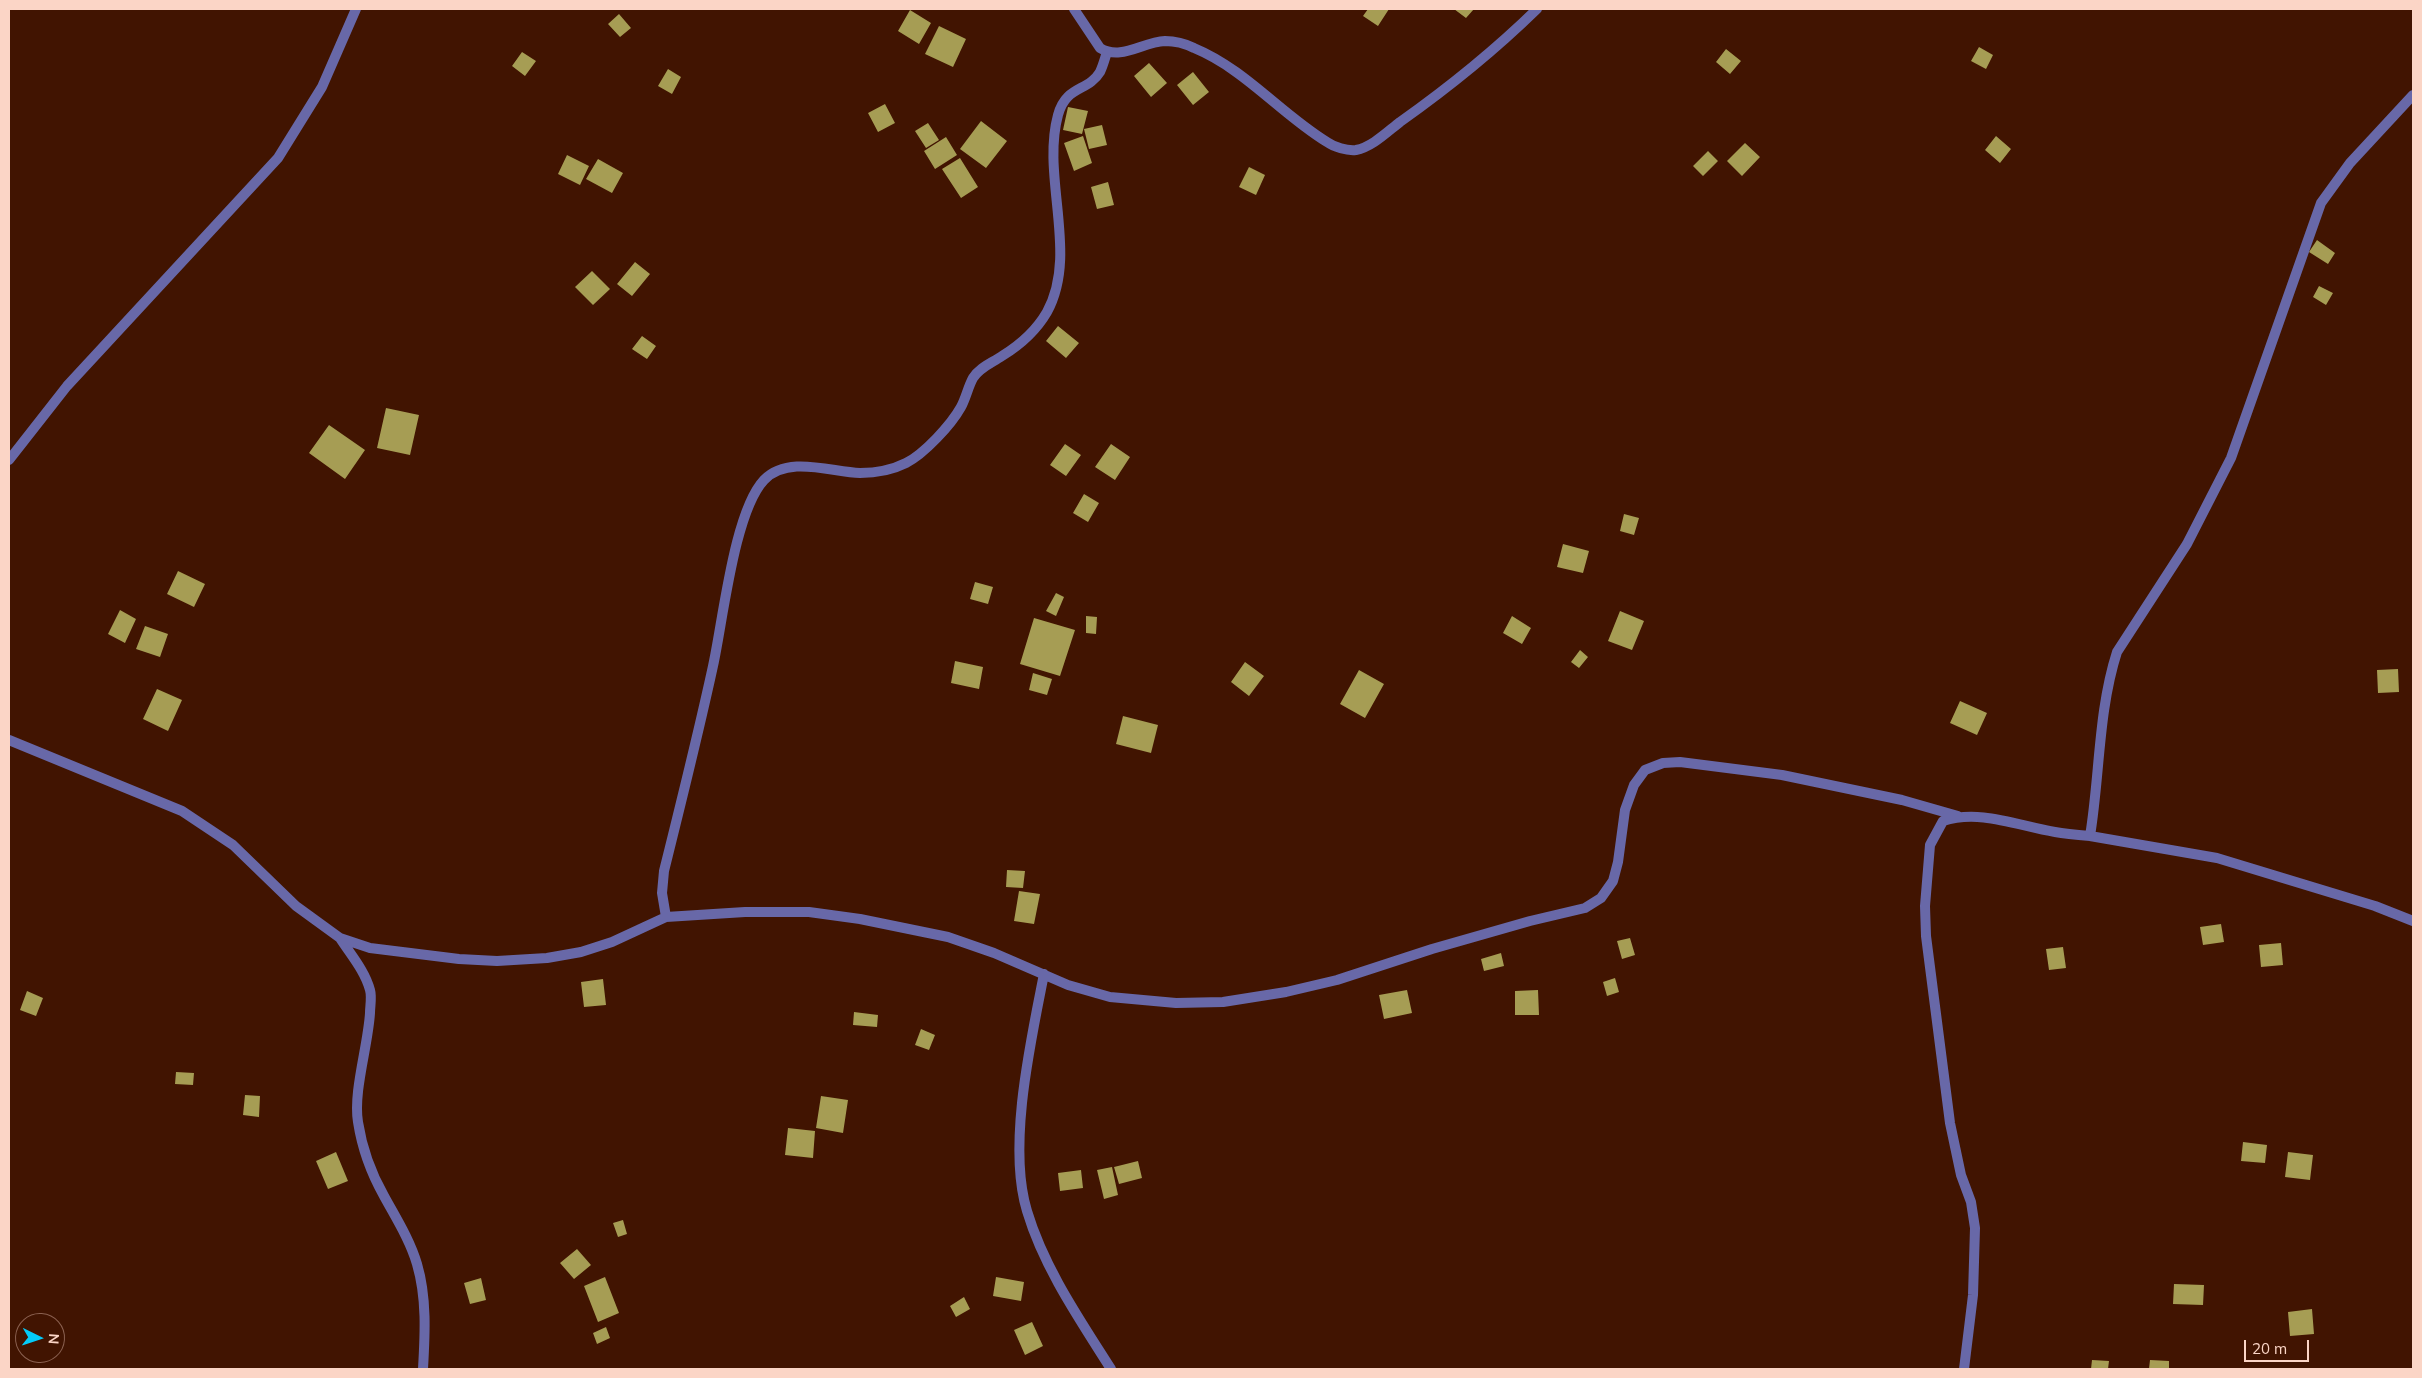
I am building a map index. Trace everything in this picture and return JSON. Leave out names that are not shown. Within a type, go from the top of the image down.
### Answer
[{"type":"street","points":[[9,460],[67,386],[278,158],[322,86],[356,9]]},
{"type":"street","points":[[1074,9],[1100,48],[1107,52],[1122,52],[1166,41],[1195,48],[1253,85],[1301,125],[1329,143],[1355,150],[1379,139],[1423,107],[1501,42],[1537,9]]},
{"type":"street","points":[[666,917],[662,893],[664,871],[707,691],[734,556],[752,498],[763,481],[783,470],[811,467],[860,473],[889,470],[910,461],[953,418],[964,402],[974,377],[980,370],[1030,335],[1041,322],[1049,309],[1060,260],[1054,140],[1058,114],[1068,95],[1100,72],[1107,52]]},
{"type":"street","points":[[2090,836],[2096,797],[2101,731],[2111,671],[2117,652],[2186,544],[2231,458],[2321,203],[2350,163],[2413,95]]},
{"type":"street","points":[[9,740],[182,811],[234,845],[296,906],[340,938],[370,948],[422,956],[507,961],[546,958],[581,952],[612,942],[666,917],[745,912],[800,912],[860,919],[948,937],[994,953],[1068,985],[1110,997],[1176,1003],[1260,998],[1337,980],[1432,949],[1530,921],[1585,908],[1601,898],[1613,881],[1618,862],[1625,810],[1634,785],[1645,770],[1662,762],[1680,762],[1782,775],[1902,800],[1958,816],[1993,819],[2054,832],[2090,836],[2217,858],[2375,906],[2413,921]]},
{"type":"street","points":[[1958,816],[1943,820],[1930,845],[1924,906],[1935,1022],[1948,1113],[1960,1174],[1971,1202],[1975,1228],[1973,1295],[1964,1369]]},
{"type":"street","points":[[340,938],[365,976],[371,992],[368,1030],[357,1098],[357,1119],[362,1146],[372,1171],[404,1232],[417,1263],[423,1288],[425,1334],[423,1369]]},
{"type":"street","points":[[1044,974],[1026,1078],[1020,1146],[1022,1182],[1027,1211],[1042,1248],[1069,1302],[1111,1369]]},
{"type":"building","points":[[1368,9],[1389,9],[1378,26],[1363,16]]},
{"type":"building","points":[[1454,9],[1474,9],[1466,18]]},
{"type":"building","points":[[910,10],[931,23],[919,44],[898,31]]},
{"type":"building","points":[[619,14],[631,28],[620,37],[608,24]]},
{"type":"building","points":[[939,26],[966,39],[953,67],[925,54]]},
{"type":"building","points":[[1979,47],[1993,55],[1986,69],[1971,61]]},
{"type":"building","points":[[1726,49],[1741,61],[1730,74],[1716,62]]},
{"type":"building","points":[[522,52],[536,61],[525,76],[512,66]]},
{"type":"building","points":[[1149,63],[1167,83],[1151,97],[1134,76]]},
{"type":"building","points":[[668,69],[681,77],[672,94],[658,86]]},
{"type":"building","points":[[1193,72],[1209,92],[1193,105],[1177,85]]},
{"type":"building","points":[[885,104],[895,123],[878,132],[868,113]]},
{"type":"building","points":[[1068,107],[1088,111],[1082,134],[1063,130]]},
{"type":"building","points":[[981,121],[1007,141],[986,168],[960,149]]},
{"type":"building","points":[[928,123],[939,140],[926,148],[915,131]]},
{"type":"building","points":[[1102,125],[1107,145],[1089,149],[1084,129]]},
{"type":"building","points":[[1083,136],[1092,163],[1074,171],[1064,143]]},
{"type":"building","points":[[1996,136],[2011,149],[2000,163],[1985,150]]},
{"type":"building","points":[[946,137],[957,155],[935,169],[924,151]]},
{"type":"building","points":[[1745,143],[1760,157],[1742,176],[1727,161]]},
{"type":"building","points":[[1708,151],[1718,161],[1703,176],[1693,166]]},
{"type":"building","points":[[567,155],[589,166],[580,185],[558,174]]},
{"type":"building","points":[[960,158],[978,187],[961,198],[942,169]]},
{"type":"building","points":[[598,159],[623,173],[612,193],[586,179]]},
{"type":"building","points":[[1249,167],[1265,175],[1256,195],[1239,187]]},
{"type":"building","points":[[1108,182],[1114,205],[1097,209],[1091,187]]},
{"type":"building","points":[[2317,240],[2335,253],[2328,264],[2309,252]]},
{"type":"building","points":[[635,262],[650,274],[632,296],[617,284]]},
{"type":"building","points":[[592,271],[610,289],[593,305],[575,287]]},
{"type":"building","points":[[2319,286],[2333,293],[2326,305],[2313,297]]},
{"type":"building","points":[[1058,326],[1079,343],[1066,358],[1046,341]]},
{"type":"building","points":[[642,336],[656,346],[647,359],[632,349]]},
{"type":"building","points":[[386,408],[419,415],[410,455],[377,448]]},
{"type":"building","points":[[329,425],[365,450],[345,479],[309,453]]},
{"type":"building","points":[[1065,444],[1081,455],[1066,476],[1050,465]]},
{"type":"building","points":[[1111,444],[1130,457],[1115,480],[1095,467]]},
{"type":"building","points":[[1084,494],[1099,503],[1088,522],[1073,513]]},
{"type":"building","points":[[1624,514],[1639,518],[1634,535],[1620,531]]},
{"type":"building","points":[[1563,544],[1589,551],[1583,573],[1557,567]]},
{"type":"building","points":[[178,571],[205,584],[194,607],[167,594]]},
{"type":"building","points":[[975,582],[993,587],[988,604],[970,599]]},
{"type":"building","points":[[1056,593],[1064,597],[1056,616],[1046,611]]},
{"type":"building","points":[[120,610],[136,619],[125,643],[108,634]]},
{"type":"building","points":[[1620,611],[1644,621],[1632,650],[1608,641]]},
{"type":"building","points":[[1086,616],[1097,617],[1096,634],[1086,633]]},
{"type":"building","points":[[1512,616],[1531,628],[1522,644],[1503,633]]},
{"type":"building","points":[[1034,618],[1075,630],[1060,676],[1020,664]]},
{"type":"building","points":[[145,626],[168,634],[160,657],[136,649]]},
{"type":"building","points":[[1580,650],[1588,657],[1579,668],[1571,662]]},
{"type":"building","points":[[955,661],[983,667],[979,689],[951,683]]},
{"type":"building","points":[[1245,662],[1264,676],[1249,696],[1231,682]]},
{"type":"building","points":[[2398,669],[2399,692],[2378,693],[2377,670]]},
{"type":"building","points":[[1359,670],[1384,684],[1365,718],[1340,704]]},
{"type":"building","points":[[1033,673],[1052,679],[1047,695],[1029,690]]},
{"type":"building","points":[[157,689],[182,700],[168,731],[143,719]]},
{"type":"building","points":[[1960,701],[1987,713],[1977,735],[1950,723]]},
{"type":"building","points":[[1123,716],[1158,725],[1151,753],[1116,744]]},
{"type":"building","points":[[1007,870],[1025,871],[1023,888],[1006,887]]},
{"type":"building","points":[[1019,891],[1040,894],[1034,924],[1014,921]]},
{"type":"building","points":[[2221,924],[2224,942],[2203,945],[2200,927]]},
{"type":"building","points":[[1630,938],[1635,955],[1622,959],[1617,941]]},
{"type":"building","points":[[2281,943],[2283,965],[2261,967],[2259,945]]},
{"type":"building","points":[[2063,947],[2066,968],[2049,970],[2046,949]]},
{"type":"building","points":[[1501,953],[1504,966],[1484,971],[1481,959]]},
{"type":"building","points":[[1615,978],[1619,992],[1607,996],[1603,982]]},
{"type":"building","points":[[603,979],[606,1005],[584,1007],[581,982]]},
{"type":"building","points":[[1407,990],[1412,1013],[1384,1019],[1379,995]]},
{"type":"building","points":[[1538,990],[1539,1015],[1515,1015],[1515,991]]},
{"type":"building","points":[[27,991],[43,998],[36,1016],[20,1010]]},
{"type":"building","points":[[854,1012],[878,1015],[877,1027],[853,1025]]},
{"type":"building","points":[[921,1029],[935,1035],[929,1050],[915,1045]]},
{"type":"building","points":[[176,1072],[194,1073],[193,1085],[175,1084]]},
{"type":"building","points":[[245,1095],[260,1096],[259,1117],[243,1115]]},
{"type":"building","points":[[821,1096],[848,1100],[843,1133],[816,1128]]},
{"type":"building","points":[[788,1128],[815,1131],[813,1158],[785,1155]]},
{"type":"building","points":[[2243,1142],[2267,1145],[2265,1163],[2241,1161]]},
{"type":"building","points":[[336,1152],[348,1181],[328,1189],[316,1161]]},
{"type":"building","points":[[2288,1152],[2313,1155],[2310,1180],[2285,1177]]},
{"type":"building","points":[[1138,1161],[1142,1178],[1119,1184],[1114,1167]]},
{"type":"building","points":[[1112,1167],[1118,1195],[1104,1199],[1097,1170]]},
{"type":"building","points":[[1081,1170],[1083,1188],[1060,1191],[1058,1173]]},
{"type":"building","points":[[623,1220],[627,1234],[618,1237],[613,1223]]},
{"type":"building","points":[[577,1249],[591,1265],[574,1279],[560,1263]]},
{"type":"building","points":[[605,1277],[619,1313],[598,1322],[584,1286]]},
{"type":"building","points":[[996,1277],[1024,1282],[1021,1301],[993,1296]]},
{"type":"building","points":[[481,1278],[486,1300],[470,1304],[464,1283]]},
{"type":"building","points":[[2174,1284],[2204,1285],[2203,1305],[2173,1304]]},
{"type":"building","points":[[964,1297],[970,1309],[956,1317],[950,1306]]},
{"type":"building","points":[[2312,1309],[2314,1334],[2290,1336],[2288,1312]]},
{"type":"building","points":[[1032,1322],[1043,1346],[1025,1355],[1014,1330]]},
{"type":"building","points":[[606,1327],[610,1338],[597,1344],[593,1333]]},
{"type":"building","points":[[2092,1360],[2109,1361],[2108,1369],[2091,1369]]},
{"type":"building","points":[[2150,1360],[2169,1361],[2169,1369],[2149,1369]]}]
